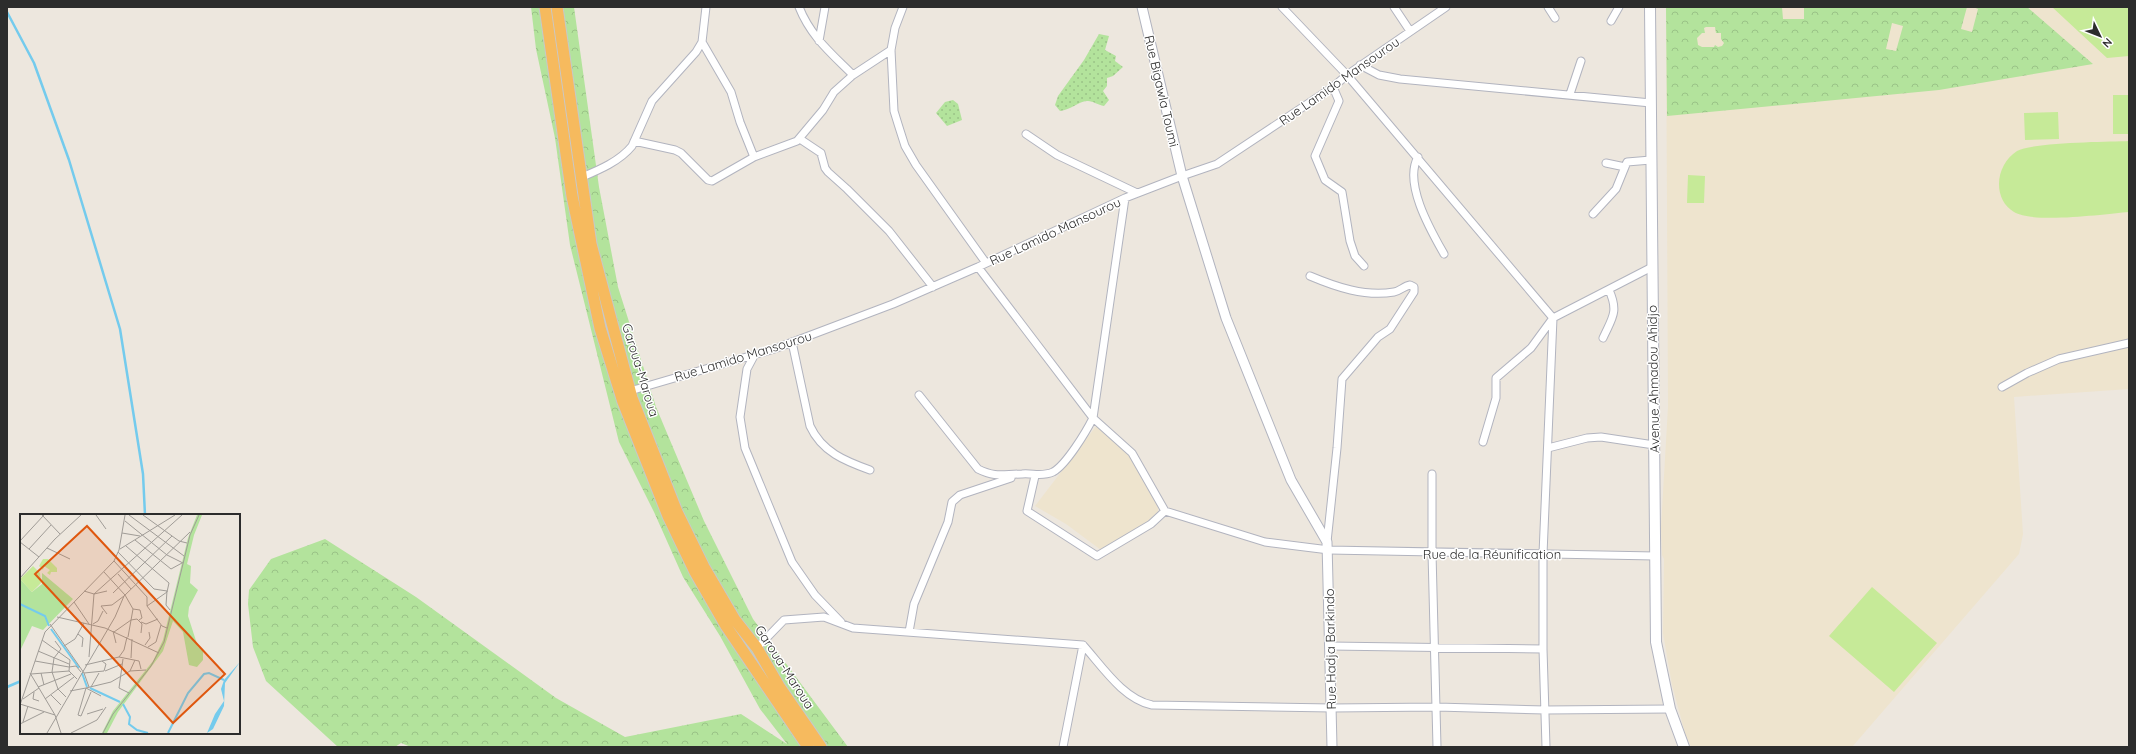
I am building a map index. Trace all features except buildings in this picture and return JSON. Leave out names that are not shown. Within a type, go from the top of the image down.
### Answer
[{"type":"highway","name":"Garoua-Maroua","points":[[544,7],[572,196],[600,328],[623,402],[668,516],[695,572],[726,626],[808,747]]},
{"type":"highway","name":"Garoua-Maroua","points":[[557,7],[591,244],[630,391],[678,512],[704,567],[735,620],[757,648],[779,686],[821,747]]},
{"type":"main road","name":"Avenue Ahmadou Ahidjo","points":[[1650,7],[1656,642],[1670,709],[1684,747]]},
{"type":"street","points":[[582,177],[601,169],[628,151],[652,101],[696,52],[702,42],[706,7]]},
{"type":"street","points":[[799,7],[806,24],[819,41],[853,75]]},
{"type":"street","points":[[819,41],[825,7]]},
{"type":"street","points":[[903,7],[895,28],[891,50],[894,111],[905,146],[916,165],[986,263]]},
{"type":"street","name":"Rue Bigawla Toumi","points":[[1142,7],[1182,176],[1226,318],[1291,480],[1328,546]]},
{"type":"street","points":[[1282,7],[1347,75],[1553,318],[1544,554],[1543,649],[1546,747]]},
{"type":"street","points":[[1394,7],[1410,31]]},
{"type":"street","name":"Rue Lamido Mansourou","points":[[630,391],[792,342],[978,267],[1125,198],[1218,164],[1333,87],[1360,65],[1446,7]]},
{"type":"street","points":[[1548,7],[1555,18]]},
{"type":"street","points":[[1611,21],[1619,7]]},
{"type":"street","points":[[702,42],[731,92],[740,122],[754,157]]},
{"type":"street","points":[[634,141],[681,153],[710,181],[754,157],[800,139],[823,110],[830,95],[853,75],[891,50]]},
{"type":"street","points":[[1570,94],[1581,61]]},
{"type":"street","points":[[1360,65],[1379,75],[1400,78],[1651,103]]},
{"type":"street","points":[[1333,87],[1339,101],[1315,156],[1325,180],[1342,192],[1350,241],[1355,256],[1364,266]]},
{"type":"street","points":[[1026,134],[1049,151],[1137,193]]},
{"type":"street","points":[[800,139],[821,153],[825,168],[828,172],[889,231],[933,286]]},
{"type":"street","points":[[1418,157],[1415,162],[1417,197],[1444,254]]},
{"type":"street","points":[[1593,214],[1616,189],[1627,162],[1632,160],[1651,160]]},
{"type":"street","points":[[1606,163],[1625,167]]},
{"type":"street","points":[[919,395],[978,469],[990,475],[1023,474],[1035,476],[1053,472],[1084,436],[1093,418],[1125,198]]},
{"type":"street","points":[[978,267],[1093,418],[1132,453],[1165,511],[1151,524],[1097,556],[1027,511],[1035,476]]},
{"type":"street","points":[[1483,442],[1496,398],[1496,378],[1531,348],[1553,318],[1652,267]]},
{"type":"street","points":[[1310,276],[1350,290],[1368,293],[1396,292],[1403,286],[1410,285],[1414,287],[1414,292],[1390,329],[1378,338],[1342,379],[1338,448],[1328,546]]},
{"type":"street","points":[[1603,338],[1615,308],[1615,303],[1609,290]]},
{"type":"street","points":[[792,342],[810,426],[816,439],[828,451],[846,461],[870,470]]},
{"type":"street","points":[[2002,387],[2027,373],[2059,359],[2129,343]]},
{"type":"street","points":[[755,354],[747,368],[740,417],[745,448],[792,562],[815,595],[842,624]]},
{"type":"street","points":[[1548,448],[1588,438],[1601,437],[1654,445]]},
{"type":"street","points":[[910,632],[914,604],[948,522],[952,502],[960,495],[1023,474]]},
{"type":"street","points":[[1432,474],[1432,554],[1437,747]]},
{"type":"street","name":"Rue de la Réunification","points":[[1165,511],[1265,542],[1432,554],[1655,556]]},
{"type":"street","name":"Rue Hadja Barkindo","points":[[1328,546],[1332,747]]},
{"type":"street","points":[[757,648],[784,620],[824,617],[853,628],[1083,645],[1124,690],[1146,704],[1332,708],[1436,707],[1545,710],[1670,709]]},
{"type":"street","points":[[1063,747],[1083,645]]},
{"type":"street","points":[[1330,646],[1543,649]]},
{"type":"shaded area","points":[[1666,7],[2129,7],[2129,389],[2014,397],[2023,534],[2019,554],[1852,747],[1691,747],[1685,733],[1672,685],[1663,633],[1664,559],[1662,555],[1661,527],[1668,407]]},
{"type":"shaded area","points":[[1097,425],[1130,454],[1158,500],[1158,519],[1105,553],[1066,524],[1035,506]]},
{"type":"green space","points":[[531,7],[574,7],[599,187],[618,287],[656,407],[704,521],[753,619],[848,747],[411,747],[401,743],[395,747],[338,747],[266,681],[253,647],[248,604],[249,590],[271,559],[325,539],[416,597],[556,698],[625,737],[741,714],[787,744],[760,709],[720,636],[683,577],[654,512],[619,442],[570,245],[555,138],[536,49]]},
{"type":"green space","points":[[1666,7],[1782,7],[1783,19],[1804,19],[1804,7],[1967,7],[1961,29],[1972,32],[1978,9],[1973,7],[2027,7],[2093,64],[1939,90],[1667,116]],"holes":[[[1892,23],[1903,26],[1896,51],[1886,49]],[[1715,27],[1716,33],[1721,33],[1721,39],[1724,43],[1722,46],[1718,47],[1715,45],[1714,47],[1702,47],[1698,45],[1697,38],[1702,33],[1705,33],[1704,28]]]},
{"type":"green space","points":[[2052,7],[2129,7],[2129,56],[2107,58]]},
{"type":"green space","points":[[1099,34],[1109,36],[1105,50],[1116,56],[1115,61],[1123,67],[1113,76],[1107,78],[1107,86],[1103,91],[1109,100],[1104,106],[1085,101],[1060,111],[1055,105],[1058,96],[1084,60]]},
{"type":"green space","points":[[2113,95],[2129,95],[2129,134],[2113,134]]},
{"type":"green space","points":[[953,100],[958,104],[962,120],[947,126],[936,113],[945,102]]},
{"type":"green space","points":[[2058,112],[2059,139],[2025,140],[2024,113]]},
{"type":"green space","points":[[2129,141],[2129,212],[2053,218],[2024,216],[2007,207],[2001,197],[1999,188],[2000,174],[2006,161],[2017,151],[2026,148],[2054,144]]},
{"type":"green space","points":[[1688,175],[1705,176],[1704,203],[1687,203]]},
{"type":"green space","points":[[1872,587],[1937,643],[1894,692],[1829,636]]},
{"type":"waterway","points":[[7,12],[34,63],[69,160],[120,329],[143,474],[145,514]]},
{"type":"waterway","points":[[7,687],[20,681]]}]
